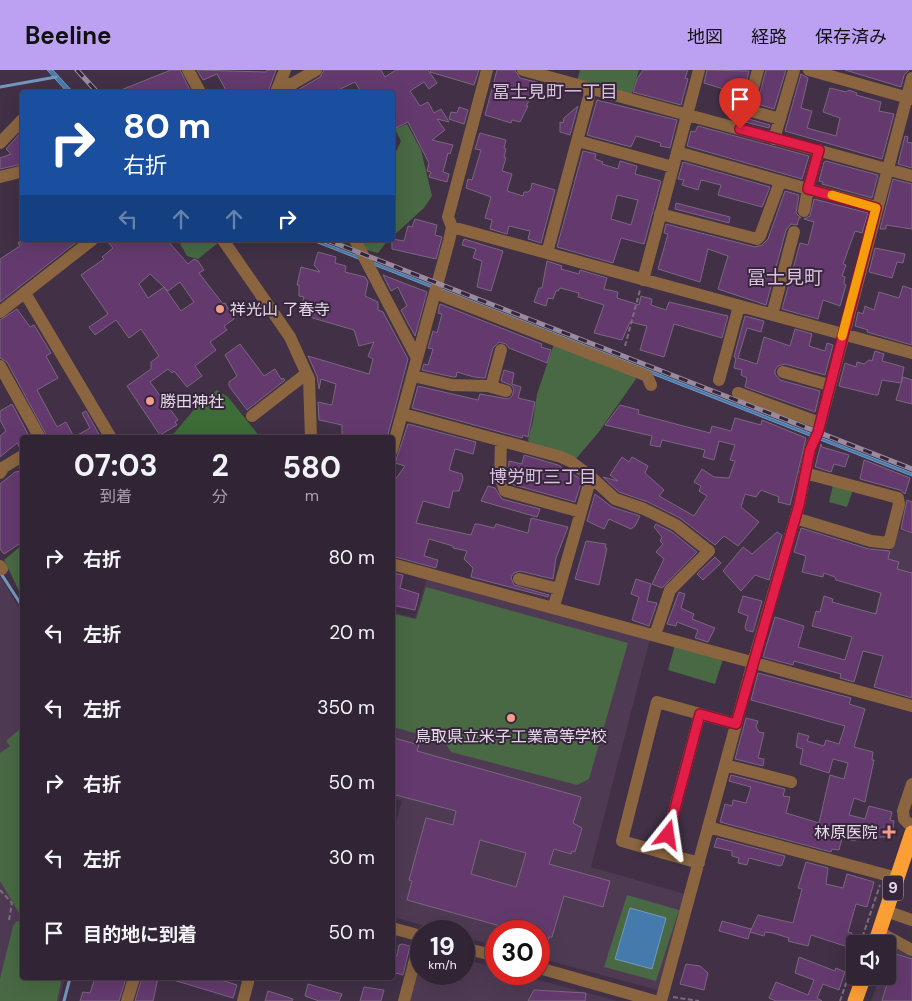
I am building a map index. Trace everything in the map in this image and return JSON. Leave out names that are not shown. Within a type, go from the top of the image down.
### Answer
[{"type":"highway","name":"9","points":[[878,935],[912,833]]},
{"type":"highway","points":[[855,1001],[861,985]]},
{"type":"street","points":[[188,70],[199,90]]},
{"type":"street","points":[[280,90],[285,70]]},
{"type":"street","points":[[280,90],[316,70]]},
{"type":"street","points":[[436,311],[450,222],[488,70]]},
{"type":"street","points":[[523,70],[912,176]]},
{"type":"street","points":[[643,280],[699,70]]},
{"type":"street","points":[[758,70],[748,110],[780,119]]},
{"type":"street","points":[[774,139],[794,70]]},
{"type":"street","points":[[809,70],[909,98]]},
{"type":"street","points":[[665,998],[708,827],[805,483],[810,450],[820,424],[876,208],[909,98],[912,78]]},
{"type":"street","points":[[547,253],[591,88]]},
{"type":"street","points":[[0,143],[20,124]]},
{"type":"street","points":[[578,141],[673,167]]},
{"type":"street","points":[[804,211],[819,150]]},
{"type":"street","points":[[677,152],[876,208]]},
{"type":"street","points":[[0,177],[20,172]]},
{"type":"street","points":[[660,214],[757,239],[760,236],[780,182]]},
{"type":"street","points":[[450,222],[547,253],[912,353]]},
{"type":"street","points":[[772,315],[794,232]]},
{"type":"street","points":[[0,312],[89,242]]},
{"type":"street","points":[[223,242],[290,337],[309,379],[311,435]]},
{"type":"street","points":[[356,242],[417,358]]},
{"type":"street","points":[[25,293],[109,435]]},
{"type":"street","points":[[395,440],[417,358],[438,294]]},
{"type":"street","points":[[438,294],[647,376],[652,385]]},
{"type":"street","points":[[719,380],[739,306]]},
{"type":"street","points":[[491,387],[501,350]]},
{"type":"street","points":[[0,366],[38,435]]},
{"type":"street","points":[[783,372],[829,384]]},
{"type":"street","points":[[252,416],[306,374]]},
{"type":"street","points":[[413,376],[452,385],[491,387],[506,391]]},
{"type":"street","points":[[738,392],[820,424]]},
{"type":"street","points":[[403,414],[566,459],[591,477],[615,499],[644,509],[676,525],[709,551],[670,590],[655,636]]},
{"type":"street","points":[[501,441],[500,477],[505,491],[581,512]]},
{"type":"street","points":[[0,473],[4,467],[20,457]]},
{"type":"street","points":[[795,518],[871,541],[889,543],[899,504],[898,498],[805,473]]},
{"type":"street","points":[[554,606],[591,477]]},
{"type":"street","points":[[395,565],[554,606],[655,636],[912,706]]},
{"type":"street","points":[[519,578],[559,589]]},
{"type":"street","points":[[699,863],[622,841],[657,702],[736,724]]},
{"type":"street","points":[[663,852],[700,714]]},
{"type":"street","points":[[725,764],[791,782]]},
{"type":"street","points":[[912,784],[903,811],[904,819],[912,827]]},
{"type":"street","points":[[708,827],[897,878]]},
{"type":"street","points":[[886,911],[912,920]]},
{"type":"street","points":[[395,929],[410,934]]},
{"type":"street","points":[[896,945],[912,950]]},
{"type":"street","points":[[550,971],[641,999],[655,1001]]},
{"type":"street","points":[[404,1001],[410,978]]},
{"type":"street","points":[[127,1001],[133,980]]},
{"type":"street","points":[[243,1001],[248,980]]},
{"type":"path","points":[[625,346],[643,280]]},
{"type":"path","points":[[0,890],[12,903],[9,920]]},
{"type":"path","points":[[840,1001],[846,983]]},
{"type":"path","points":[[665,998],[699,1001]]},
{"type":"shaded area","points":[[896,530],[912,534],[912,654],[867,641]]},
{"type":"shaded area","points":[[0,576],[20,609],[20,980],[64,980],[59,1001],[0,1001]]},
{"type":"shaded area","name":"鳥取県立米子工業高等学校","points":[[427,578],[650,639],[591,867],[688,895],[658,990],[550,961],[550,920],[485,920],[485,943],[475,940],[475,920],[410,920],[410,922],[395,918],[395,825],[402,801],[395,799],[395,613],[415,618]]},
{"type":"shaded area","points":[[896,945],[912,954],[912,1001],[871,1001],[877,985],[896,985]]},
{"type":"shaded area","points":[[475,962],[485,965],[485,985],[550,985],[550,983],[617,1001],[407,1001],[411,985],[475,985]]},
{"type":"green space","points":[[580,70],[639,70],[631,96],[577,81]]},
{"type":"green space","points":[[407,124],[421,150],[432,196],[424,208],[395,234],[395,154],[401,141],[395,129]]},
{"type":"green space","points":[[179,242],[218,243],[198,259],[187,256]]},
{"type":"green space","points":[[362,242],[386,242],[378,253],[366,250]]},
{"type":"green space","points":[[555,341],[633,373],[636,379],[598,433],[575,460],[530,444],[528,440],[537,394]]},
{"type":"green space","points":[[217,390],[228,397],[258,435],[173,435],[202,400]]},
{"type":"green space","points":[[833,485],[853,490],[847,507],[829,502]]},
{"type":"green space","points":[[20,547],[20,593],[4,560]]},
{"type":"green space","points":[[426,587],[628,643],[589,779],[577,785],[451,752],[444,741],[395,728],[395,614],[416,619]]},
{"type":"green space","points":[[675,645],[723,659],[715,684],[668,670]]},
{"type":"green space","points":[[20,729],[20,915],[0,881],[0,753],[10,746],[6,741]]},
{"type":"green space","points":[[627,895],[679,910],[656,981],[604,967]]},
{"type":"green space","points":[[20,921],[20,980],[62,980],[57,1001],[0,1001],[0,979],[13,926]]},
{"type":"water","points":[[47,70],[53,70],[71,90],[65,90]]},
{"type":"water","points":[[315,242],[322,242],[912,473],[912,476]]},
{"type":"water","points":[[630,908],[666,918],[652,969],[615,959]]},
{"type":"building","points":[[171,70],[180,70],[190,90],[121,90]]},
{"type":"building","points":[[197,70],[266,72],[267,70],[276,70],[269,90],[226,90],[217,74],[203,80]]},
{"type":"building","points":[[324,70],[381,70],[385,77],[396,70],[428,70],[437,83],[429,89],[424,82],[410,91],[420,106],[428,102],[434,113],[441,109],[449,122],[437,119],[445,130],[432,140],[453,145],[450,154],[448,153],[443,172],[449,174],[447,182],[429,177],[431,172],[427,171],[429,163],[408,122],[395,128],[395,90],[360,90],[355,82],[338,90],[298,90],[320,77]]},
{"type":"building","points":[[431,70],[479,70],[474,85],[430,72]]},
{"type":"building","points":[[497,70],[515,70],[520,78],[540,83],[526,106],[528,106],[520,122],[512,120],[511,123],[485,115]]},
{"type":"building","points":[[643,70],[688,70],[685,78],[688,79],[681,105],[633,92],[637,79]]},
{"type":"building","points":[[707,70],[749,71],[739,113],[745,118],[770,125],[769,128],[729,118],[736,95],[733,92],[704,83]]},
{"type":"building","points":[[766,70],[786,70],[774,109],[757,104]]},
{"type":"building","points":[[845,70],[909,70],[904,75],[901,87]]},
{"type":"building","points":[[801,74],[808,78],[801,108],[812,111],[807,128],[836,136],[840,118],[823,112],[830,88],[846,92],[849,90],[857,93],[856,95],[881,102],[879,111],[894,114],[882,159],[785,131]]},
{"type":"building","points":[[597,100],[677,120],[670,148],[660,146],[661,143],[636,136],[631,147],[587,135]]},
{"type":"building","points":[[578,106],[570,135],[560,132],[560,122],[563,123],[564,118]]},
{"type":"building","points":[[459,107],[468,110],[464,124],[449,119],[451,112],[457,113]]},
{"type":"building","points":[[698,126],[809,156],[802,179],[687,146],[691,131],[695,132]]},
{"type":"building","points":[[20,133],[20,164],[0,169],[0,158],[11,154],[6,149]]},
{"type":"building","points":[[480,133],[506,140],[504,157],[506,158],[502,171],[512,174],[507,191],[523,196],[524,192],[528,192],[531,189],[532,183],[555,190],[541,243],[528,239],[530,231],[509,226],[507,234],[490,229],[492,220],[485,218],[491,197],[466,188],[468,179],[472,180],[481,150],[475,149]]},
{"type":"building","points":[[905,136],[908,137],[907,142],[912,143],[912,168],[898,164]]},
{"type":"building","points":[[583,151],[596,154],[595,159],[603,162],[602,164],[618,169],[620,161],[637,166],[635,174],[661,181],[644,244],[621,238],[613,263],[557,247]],"holes":[[[617,195],[638,200],[631,225],[611,219]]]},
{"type":"building","points":[[683,162],[770,187],[762,207],[718,195],[721,185],[701,180],[698,190],[682,185],[684,180],[678,179]]},
{"type":"building","points":[[824,162],[878,175],[872,198],[822,184],[823,182],[819,181]]},
{"type":"building","points":[[893,179],[912,184],[912,229],[886,225],[886,229],[880,229]]},
{"type":"building","points":[[785,191],[799,195],[796,213],[801,218],[799,218],[797,225],[791,224],[786,230],[766,305],[718,289],[728,256],[708,249],[700,282],[658,269],[668,234],[664,233],[666,224],[755,247],[762,245],[768,239]]},
{"type":"building","points":[[814,199],[868,213],[862,233],[855,231],[843,264],[846,265],[842,276],[845,277],[844,284],[846,285],[840,306],[823,300],[818,319],[782,309],[800,243],[808,245],[814,222],[804,219],[810,216]]},
{"type":"building","points":[[676,203],[730,217],[729,223],[675,209]]},
{"type":"building","points":[[415,219],[437,225],[435,235],[442,237],[436,259],[392,249],[392,242],[395,242],[395,240],[404,241],[408,226],[412,227]]},
{"type":"building","points":[[464,239],[503,251],[491,291],[477,287],[482,261],[473,258],[476,249],[462,245]]},
{"type":"building","points":[[76,242],[0,302],[0,259],[20,246],[18,243]]},
{"type":"building","points":[[108,242],[169,242],[188,264],[194,259],[198,261],[204,270],[199,273],[223,304],[225,303],[234,319],[224,326],[227,330],[210,342],[216,350],[195,366],[202,376],[187,387],[174,371],[172,373],[168,369],[150,382],[178,420],[175,422],[177,425],[160,435],[127,386],[151,369],[151,362],[159,356],[141,329],[129,338],[116,320],[95,335],[89,327],[108,314],[81,275],[104,259],[102,257],[113,248]],"holes":[[[150,274],[164,287],[148,298],[139,284]],[[180,282],[194,302],[181,311],[164,287],[168,291]]]},
{"type":"building","points":[[875,248],[905,254],[903,263],[897,262],[892,278],[869,272]]},
{"type":"building","points":[[318,252],[336,257],[335,263],[346,266],[345,272],[365,277],[368,282],[365,296],[378,302],[378,310],[383,312],[408,359],[388,435],[342,435],[342,425],[319,420],[318,402],[332,405],[336,384],[321,379],[319,389],[317,376],[308,356],[369,374],[373,359],[368,356],[374,342],[359,346],[354,330],[299,314],[304,297],[299,296],[299,285],[297,285],[301,267],[320,272],[314,265]]},
{"type":"building","points":[[547,261],[562,266],[561,269],[579,274],[580,270],[607,278],[604,289],[618,292],[617,298],[639,305],[641,296],[652,299],[651,305],[666,310],[669,302],[728,316],[722,338],[674,324],[664,357],[640,350],[647,326],[630,322],[622,340],[594,333],[604,305],[578,297],[579,293],[560,288],[556,291],[553,299],[548,298],[546,306],[534,302],[539,288],[542,288]]},
{"type":"building","points":[[383,275],[427,292],[415,336],[401,310],[407,306],[398,287],[391,291]]},
{"type":"building","points":[[903,286],[912,289],[912,345],[867,332],[868,330],[855,326],[858,312],[863,314],[865,306],[874,310],[879,292],[899,298]]},
{"type":"building","points":[[440,304],[542,344],[541,347],[551,350],[547,363],[499,342],[493,348],[485,378],[457,372],[456,377],[453,377],[422,370],[424,364],[428,365],[433,349],[428,348],[433,331],[437,333],[442,314],[438,313]]},
{"type":"building","points":[[17,309],[30,327],[34,325],[51,353],[46,356],[58,378],[37,390],[57,427],[66,422],[73,435],[46,435],[7,362],[0,358],[0,320]]},
{"type":"building","points":[[745,316],[764,321],[761,332],[747,328],[738,358],[757,364],[764,337],[790,346],[795,329],[812,334],[809,346],[825,351],[827,343],[833,345],[825,375],[785,364],[778,366],[775,370],[775,374],[780,380],[820,391],[815,412],[745,387],[747,378],[741,375],[742,370],[734,368],[736,358],[734,357]]},
{"type":"building","points":[[240,344],[264,376],[275,369],[281,379],[285,380],[247,410],[229,386],[229,382],[237,376],[225,355]]},
{"type":"building","points":[[875,351],[884,354],[882,361],[904,367],[901,383],[882,380],[878,395],[839,386],[845,363],[856,367],[857,362],[864,364],[869,360],[872,361]]},
{"type":"building","points":[[504,370],[514,373],[512,384],[521,387],[518,398],[535,402],[528,437],[523,435],[522,438],[412,408],[418,386],[478,400],[480,394],[508,399],[512,396],[514,389],[511,385],[501,381]]},
{"type":"building","points":[[903,377],[912,380],[912,404],[896,400]]},
{"type":"building","points":[[12,404],[28,435],[20,435],[20,448],[17,443],[0,457],[0,436],[6,431],[0,420],[0,411]]},
{"type":"building","points":[[620,405],[639,410],[638,414],[710,433],[712,426],[731,431],[735,418],[761,425],[762,420],[806,438],[790,505],[778,502],[779,497],[761,490],[756,497],[745,494],[741,507],[759,522],[738,546],[724,536],[715,545],[680,518],[648,502],[619,492],[603,477],[618,481],[610,475],[622,457],[629,462],[632,457],[648,466],[645,473],[664,490],[659,496],[694,516],[707,496],[699,491],[701,486],[694,482],[702,469],[714,477],[729,478],[735,461],[730,460],[735,445],[719,441],[714,460],[703,457],[705,450],[662,440],[660,447],[650,445],[652,436],[605,425]]},
{"type":"building","points":[[86,411],[99,435],[78,435],[90,428],[82,413]]},
{"type":"building","points":[[408,424],[476,442],[473,454],[455,449],[449,470],[462,474],[463,479],[459,491],[453,491],[449,508],[423,501],[416,523],[471,535],[475,524],[494,528],[496,524],[528,533],[531,518],[568,527],[556,558],[553,579],[520,571],[514,573],[511,577],[514,585],[549,595],[548,597],[471,577],[473,568],[464,559],[467,551],[429,539],[424,556],[438,560],[436,568],[395,557],[395,480],[405,466],[395,463]]},
{"type":"building","points":[[821,444],[822,447],[849,455],[845,467],[834,464],[831,472],[815,467]]},
{"type":"building","points":[[524,455],[558,465],[582,480],[575,502],[511,484],[508,476],[509,461],[522,464]]},
{"type":"building","points":[[864,460],[910,478],[905,494],[900,490],[860,479]]},
{"type":"building","points":[[20,471],[20,543],[4,554],[0,549],[0,484],[15,472]]},
{"type":"building","points":[[488,486],[495,488],[502,499],[540,509],[537,517],[481,501]]},
{"type":"building","points":[[595,494],[612,507],[640,516],[635,526],[631,529],[609,519],[604,529],[587,521]]},
{"type":"building","points":[[907,500],[912,502],[912,533],[901,529]]},
{"type":"building","points":[[656,524],[672,532],[697,552],[662,588],[652,584],[664,559],[656,552],[663,544],[660,541],[662,537],[654,527]]},
{"type":"building","points":[[801,528],[869,549],[890,551],[888,559],[899,562],[897,569],[912,573],[912,698],[874,687],[883,656],[863,651],[854,682],[840,678],[841,674],[794,661],[793,665],[763,657],[775,617],[804,626],[798,647],[845,660],[852,637],[812,626],[816,611],[820,612],[824,596],[833,599],[832,602],[876,614],[881,593],[836,580],[835,577],[824,573],[823,577],[802,572],[806,556],[794,552]]},
{"type":"building","points":[[777,532],[782,535],[769,580],[755,575],[741,591],[723,571],[743,547],[752,554]]},
{"type":"building","points":[[586,541],[606,544],[605,548],[607,548],[599,585],[575,579]]},
{"type":"building","points":[[715,557],[721,563],[703,580],[697,574]]},
{"type":"building","points":[[395,574],[403,575],[400,588],[419,594],[415,610],[395,606]]},
{"type":"building","points":[[636,579],[651,584],[647,601],[657,603],[649,626],[632,620],[639,597],[631,594]]},
{"type":"building","points":[[679,592],[685,594],[681,608],[694,614],[692,619],[715,628],[708,642],[695,638],[698,630],[677,622],[676,626],[667,624]]},
{"type":"building","points":[[743,596],[762,601],[753,632],[746,630],[745,627],[748,616],[738,612]]},
{"type":"building","points":[[758,673],[851,698],[849,704],[865,709],[854,747],[873,752],[872,760],[874,760],[865,802],[854,798],[849,815],[865,819],[869,806],[892,812],[890,820],[894,821],[892,834],[887,837],[879,837],[859,832],[855,841],[842,838],[839,850],[832,849],[831,852],[720,822],[725,804],[732,806],[733,800],[746,803],[751,787],[729,781],[731,775],[785,789],[783,796],[790,797],[786,813],[819,823],[830,775],[844,779],[848,763],[833,759],[829,773],[800,764],[803,749],[796,747],[798,733],[809,736],[807,741],[824,746],[826,740],[839,744],[845,726],[751,700]]},
{"type":"building","points":[[746,718],[758,721],[756,727],[759,732],[764,733],[758,758],[764,759],[763,766],[735,759]]},
{"type":"building","points":[[395,738],[419,745],[417,751],[581,797],[573,823],[582,828],[575,852],[572,851],[571,854],[554,849],[549,864],[610,881],[603,907],[564,896],[552,937],[550,937],[550,920],[485,920],[485,922],[407,900],[412,881],[409,880],[426,818],[453,825],[456,811],[395,795]],"holes":[[[480,840],[526,853],[516,887],[471,874]]]},
{"type":"building","points":[[717,838],[785,856],[782,865],[749,858],[747,865],[738,863],[739,858],[732,856],[732,851],[714,847]]},
{"type":"building","points":[[806,862],[828,868],[826,884],[843,888],[847,874],[874,882],[867,907],[856,904],[848,932],[852,933],[851,935],[846,935],[846,946],[811,935],[808,946],[788,941],[789,938],[773,933],[765,932],[764,936],[750,932],[758,915],[793,923],[802,889],[798,888]]},
{"type":"building","points":[[722,921],[751,929],[748,939],[719,931]]},
{"type":"building","points":[[399,945],[410,946],[403,975],[395,973],[395,956],[397,956]]},
{"type":"building","points":[[896,954],[912,959],[912,1001],[882,1001],[887,985],[896,985]]},
{"type":"building","points":[[799,957],[835,971],[836,968],[845,972],[839,990],[823,984],[817,998],[822,1001],[776,1001],[769,998],[776,982],[808,995],[814,980],[795,973]]},
{"type":"building","points":[[686,964],[700,966],[708,973],[704,990],[680,984]]},
{"type":"building","points":[[94,980],[125,980],[119,1001],[80,1001],[83,992],[90,993]]},
{"type":"building","points":[[141,980],[158,980],[153,1001],[135,1001]]},
{"type":"building","points":[[173,980],[221,980],[237,985],[233,998]]},
{"type":"building","points":[[308,984],[342,994],[339,1001],[319,1001],[305,996]]},
{"type":"building","points":[[364,987],[384,990],[381,1001],[360,1001]]},
{"type":"building","points":[[534,990],[586,993],[585,1001],[528,1001]]},
{"type":"building","points":[[268,991],[293,999],[292,1001],[265,1001]]},
{"type":"waterway","points":[[0,87],[56,77]]},
{"type":"waterway","points":[[0,572],[20,603]]},
{"type":"waterway","points":[[64,1001],[69,980]]},
{"type":"railway","points":[[77,70],[95,90]]},
{"type":"railway","points":[[332,242],[912,469]]},
{"type":"slow traffic","points":[[832,195],[876,208],[842,336]]},
{"type":"place","name":"祥光山 了春寺","points":[[220,309]]},
{"type":"place","name":"勝田神社","points":[[150,401]]},
{"type":"place","name":"鳥取県立米子工業高等学校","points":[[511,718]]},
{"type":"place","name":"林原医院","points":[[889,832]]},
{"type":"district","name":"冨士見町一丁目","points":[[555,92]]},
{"type":"district","name":"冨士見町","points":[[785,277]]},
{"type":"district","name":"博労町三丁目","points":[[543,477]]},
{"type":"route","points":[[668,835],[700,714],[736,724],[805,483],[805,468],[813,440],[818,432],[876,208],[808,189],[819,150],[740,129]]}]
